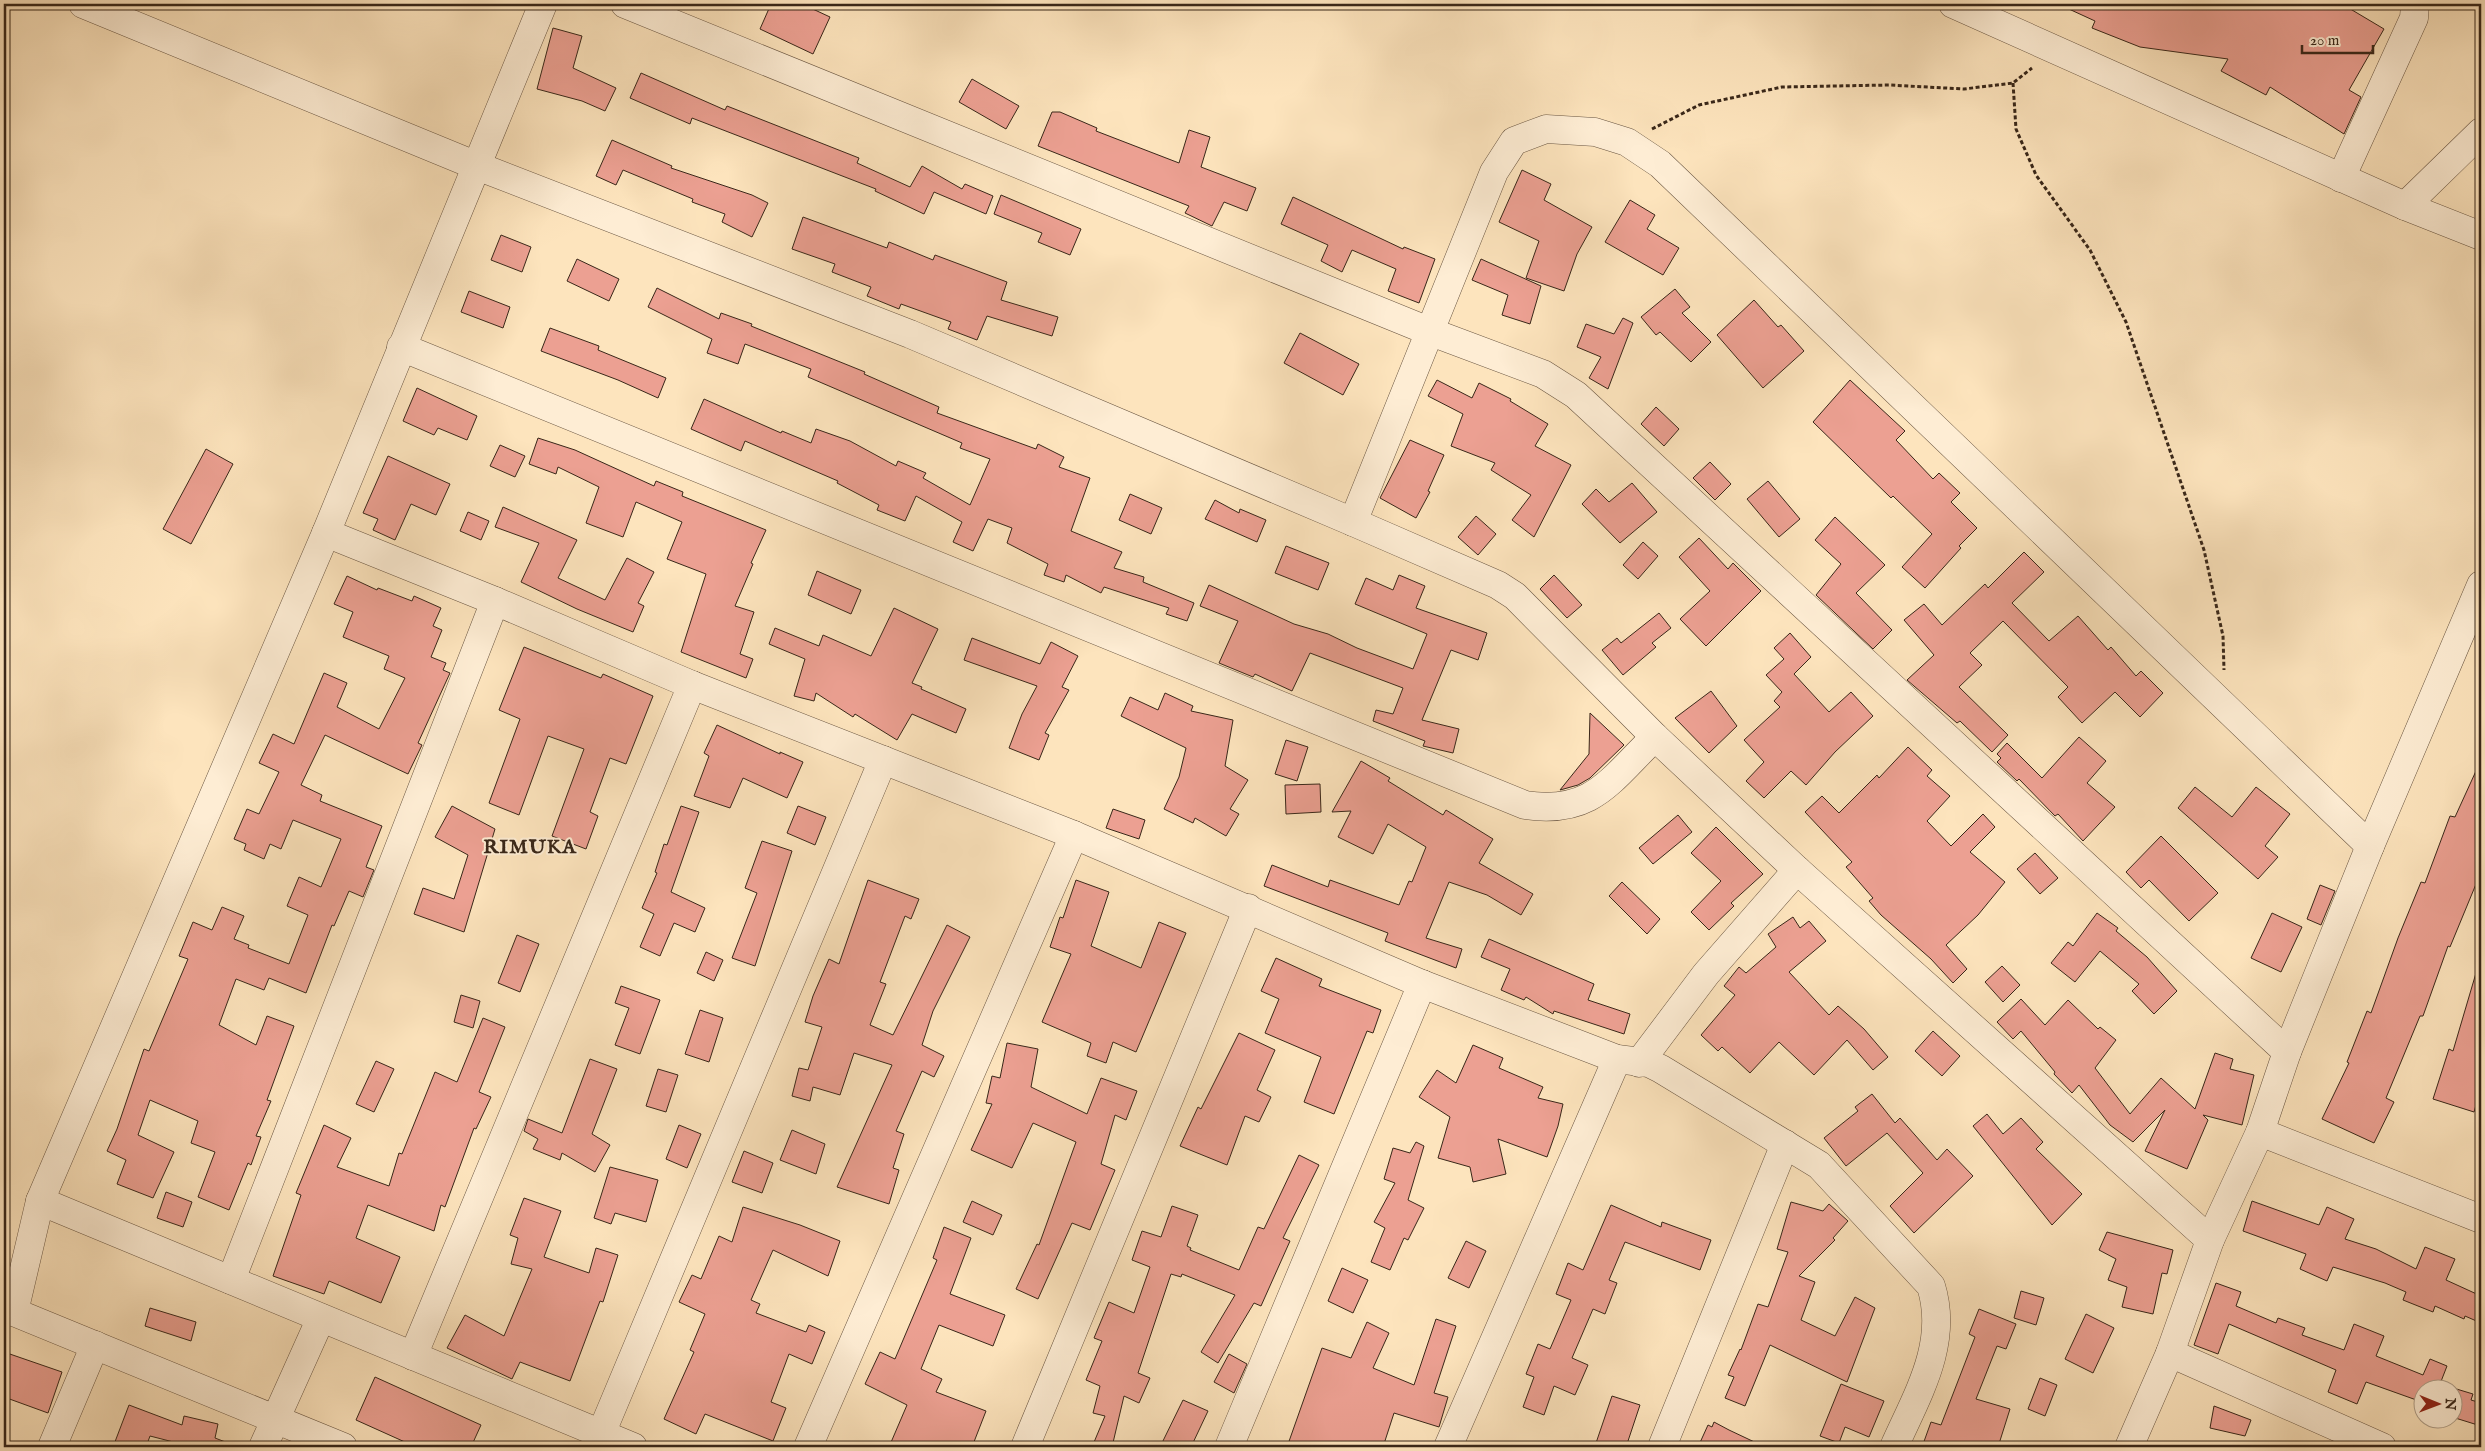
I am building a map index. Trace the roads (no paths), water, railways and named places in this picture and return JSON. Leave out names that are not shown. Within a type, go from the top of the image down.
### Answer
[{"type":"street","points":[[83,4],[477,166],[910,334],[1482,577],[1515,596],[1655,737],[1797,870],[2210,1240]]},
{"type":"street","points":[[343,1447],[9,1310],[40,1201],[326,534],[543,4]]},
{"type":"street","points":[[625,4],[1432,332],[1543,374],[1576,395],[2287,1052]]},
{"type":"street","points":[[1953,4],[2341,178],[2481,236]]},
{"type":"street","points":[[2341,178],[2414,18],[2415,4]]},
{"type":"street","points":[[1353,522],[1432,332],[1494,172],[1514,141],[1546,129],[1595,132],[1627,142],[1660,164],[2370,846]]},
{"type":"street","points":[[2405,206],[2481,132]]},
{"type":"street","points":[[401,347],[1525,805],[1544,808],[1561,807],[1577,804],[1593,796],[1655,737]]},
{"type":"street","points":[[326,534],[495,601],[692,685],[1074,835],[1422,984],[1628,1061],[1648,1064],[1661,1069],[1820,1165],[1931,1286],[1936,1304],[1937,1323],[1932,1359],[1894,1447]]},
{"type":"street","points":[[2129,1447],[2170,1353],[2210,1240],[2260,1132],[2287,1052],[2370,846],[2481,585]]},
{"type":"street","points":[[231,1280],[495,601]]},
{"type":"street","points":[[412,1356],[692,685]]},
{"type":"street","points":[[601,1434],[882,760]]},
{"type":"street","points":[[808,1447],[1074,835]]},
{"type":"street","points":[[1448,1447],[1628,1061],[1797,870]]},
{"type":"street","points":[[1025,1447],[1248,908]]},
{"type":"street","points":[[1229,1447],[1422,984]]},
{"type":"street","points":[[2260,1132],[2481,1219]]},
{"type":"street","points":[[1662,1447],[1785,1144]]},
{"type":"street","points":[[40,1201],[633,1447]]},
{"type":"street","points":[[263,1447],[321,1318]]},
{"type":"street","points":[[52,1447],[95,1345]]},
{"type":"street","points":[[2170,1353],[2355,1442],[2382,1447]]},
{"type":"district","name":"RIMUKA","points":[[530,846]]}]
